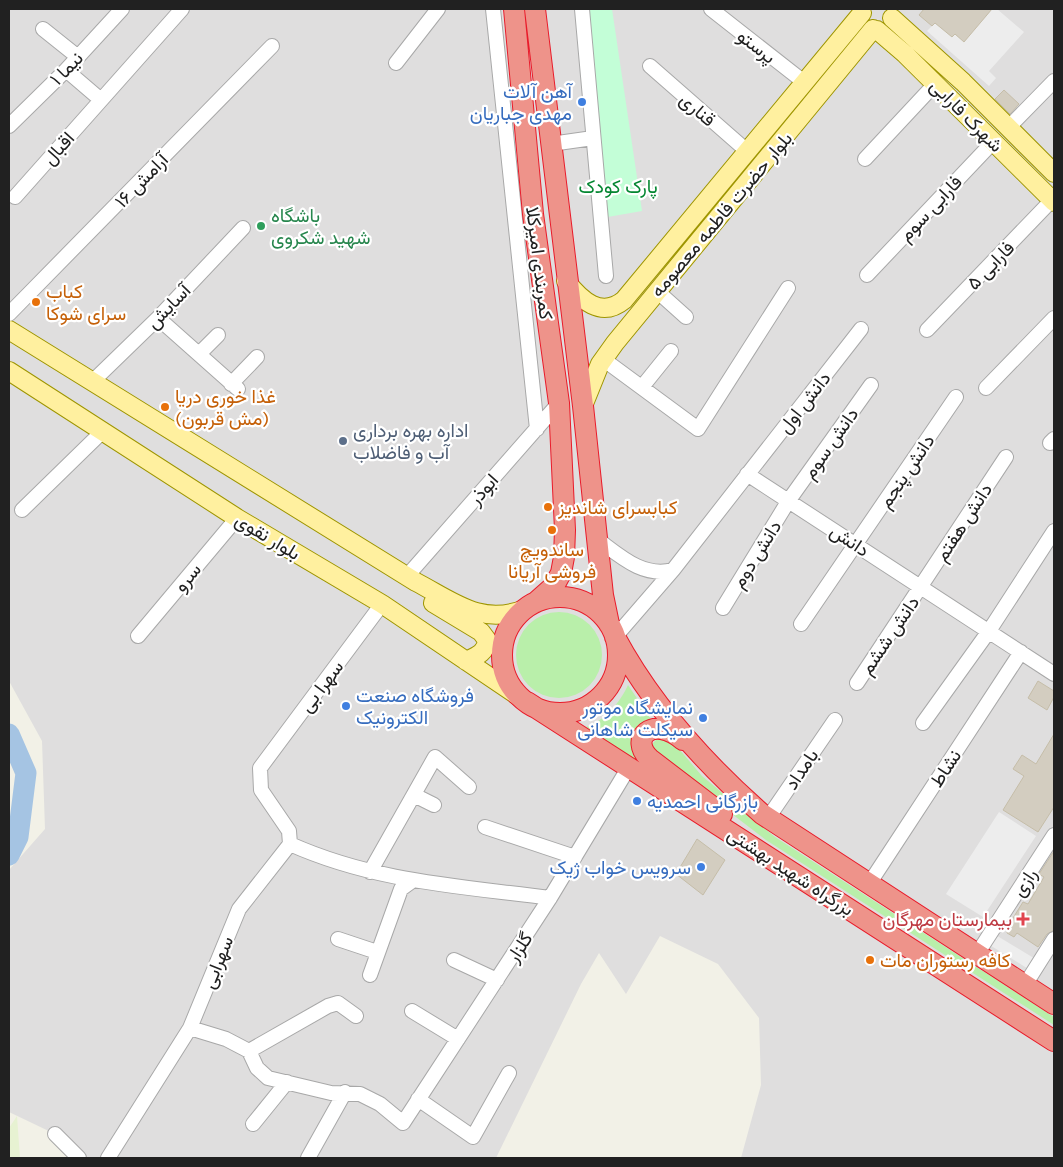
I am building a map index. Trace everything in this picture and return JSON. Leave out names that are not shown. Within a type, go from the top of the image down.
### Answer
[{"type":"highway","name":"کمربندی امیرکلا","points":[[514,9],[524,216],[543,288],[559,404],[563,516],[564,557],[561,573],[554,586],[531,606]]},
{"type":"highway","name":"کمربندی امیرکلا","points":[[536,9],[566,281],[583,406],[603,595],[612,630]]},
{"type":"highway","points":[[563,516],[568,524],[580,528],[587,526],[595,513]]},
{"type":"highway","points":[[550,598],[576,599],[600,613],[612,630],[618,651],[613,679],[594,701],[582,708],[568,712],[540,709],[527,702],[509,682],[503,656],[508,630],[531,606],[550,598]]},
{"type":"highway","name":"بزرگراه شهید بهشتی","points":[[612,630],[637,676],[696,751],[723,779],[768,818],[1054,1004]]},
{"type":"highway","name":"بزرگراه شهید بهشتی","points":[[527,702],[774,859],[1054,1041]]},
{"type":"highway","points":[[696,751],[672,731],[660,727],[649,730],[642,739],[643,751],[650,760],[708,801],[774,859]]},
{"type":"main road","name":"بلوار حضرت فاطمه معصومه","points":[[566,281],[582,298],[593,306],[610,308],[620,303],[862,11]]},
{"type":"main road","name":"شهرک فارابی","points":[[862,11],[864,23],[912,61],[1053,201]]},
{"type":"main road","name":"بلوار حضرت فاطمه معصومه","points":[[583,406],[604,359],[657,291],[875,30],[888,25],[891,11]]},
{"type":"main road","name":"شهرک فارابی","points":[[891,11],[925,47],[1054,173]]},
{"type":"main road","points":[[912,61],[925,47]]},
{"type":"main road","points":[[747,151],[762,164]]},
{"type":"main road","name":"بلوار نقوی","points":[[9,330],[412,579],[476,613],[495,616],[510,614],[531,606]]},
{"type":"main road","name":"بلوار نقوی","points":[[9,371],[237,518],[382,604],[527,702]]},
{"type":"main road","points":[[412,579],[426,599],[481,632],[487,640],[486,647],[481,654],[466,661]]},
{"type":"street","name":"نیما ۱","points":[[9,126],[66,70],[122,9]]},
{"type":"street","name":"اقبال","points":[[15,197],[182,9]]},
{"type":"street","points":[[396,63],[438,9]]},
{"type":"street","points":[[493,9],[524,216],[523,292],[537,429]]},
{"type":"street","points":[[582,9],[606,276]]},
{"type":"street","name":"پرستو","points":[[711,9],[804,82]]},
{"type":"street","points":[[43,29],[78,57]]},
{"type":"street","name":"آرامش ۱۶","points":[[9,314],[272,46]]},
{"type":"street","name":"قناری","points":[[650,66],[747,151]]},
{"type":"street","points":[[66,70],[101,100]]},
{"type":"street","points":[[1008,128],[1054,81]]},
{"type":"street","points":[[865,160],[935,84]]},
{"type":"street","points":[[551,144],[593,138]]},
{"type":"street","name":"فارابی سوم","points":[[867,275],[993,142]]},
{"type":"street","name":"فارابی ۵","points":[[927,330],[1053,201]]},
{"type":"street","name":"آسایش","points":[[92,382],[158,318],[243,228]]},
{"type":"street","points":[[523,292],[543,288]]},
{"type":"street","points":[[604,359],[698,429],[788,288]]},
{"type":"street","points":[[657,291],[686,317]]},
{"type":"street","points":[[158,318],[235,387],[257,357]]},
{"type":"street","points":[[986,388],[1054,318]]},
{"type":"street","name":"دانش اول","points":[[747,474],[861,329]]},
{"type":"street","points":[[199,354],[218,335]]},
{"type":"street","points":[[642,387],[671,351]]},
{"type":"street","name":"دانش سوم","points":[[789,500],[871,385]]},
{"type":"street","name":"دانش پنجم","points":[[801,624],[956,397]]},
{"type":"street","name":"ابوذر","points":[[412,579],[559,404]]},
{"type":"street","points":[[22,510],[103,431]]},
{"type":"street","name":"دانش هفتم","points":[[921,587],[1006,457]]},
{"type":"street","points":[[612,630],[673,570],[747,474]]},
{"type":"street","name":"دانش","points":[[747,474],[1054,674]]},
{"type":"street","name":"دانش دوم","points":[[723,608],[789,500]]},
{"type":"street","name":"سرو","points":[[138,636],[237,518]]},
{"type":"street","points":[[923,723],[989,631],[1054,531]]},
{"type":"street","points":[[597,539],[642,569],[660,573],[673,570]]},
{"type":"street","name":"دانش ششم","points":[[857,683],[921,587]]},
{"type":"street","name":"سهرا بی","points":[[290,844],[289,830],[261,790],[260,768],[382,604]]},
{"type":"street","name":"نشاط","points":[[869,884],[1021,652]]},
{"type":"street","name":"بامداد","points":[[768,818],[835,720]]},
{"type":"street","points":[[370,872],[436,757],[469,787]]},
{"type":"street","name":"گلزار","points":[[345,1092],[360,1094],[380,1104],[402,1123],[550,898],[629,767]]},
{"type":"street","points":[[414,795],[434,805]]},
{"type":"street","points":[[486,827],[575,857]]},
{"type":"street","name":"رازی","points":[[977,954],[1054,835]]},
{"type":"street","points":[[290,844],[327,861],[412,881],[550,898]]},
{"type":"street","name":"سهرابی","points":[[108,1158],[190,1028],[239,908],[290,844]]},
{"type":"street","points":[[370,975],[401,889],[412,881]]},
{"type":"street","points":[[338,939],[377,952]]},
{"type":"street","points":[[1025,985],[1054,939]]},
{"type":"street","points":[[454,960],[497,980]]},
{"type":"street","points":[[249,1051],[328,1006],[338,1003],[356,1016]]},
{"type":"street","points":[[412,1012],[458,1039]]},
{"type":"street","points":[[190,1028],[226,1039],[249,1051],[257,1068],[268,1078],[331,1093],[345,1092]]},
{"type":"street","points":[[418,1099],[473,1137],[510,1073]]},
{"type":"street","points":[[253,1124],[287,1082]]},
{"type":"street","points":[[308,1158],[345,1092]]},
{"type":"street","points":[[55,1134],[79,1158]]},
{"type":"shaded area","points":[[9,9],[1054,9],[1054,1158],[741,1158],[761,1085],[759,1018],[718,964],[660,936],[626,994],[599,953],[581,984],[496,1158],[79,1158],[55,1134],[9,1112],[9,870],[45,829],[42,741],[9,681]]},
{"type":"shaded area","points":[[992,9],[997,9],[1024,32],[989,71],[996,78],[989,86],[927,31],[935,23],[952,37],[955,34],[964,41]]},
{"type":"shaded area","points":[[999,812],[1036,836],[983,917],[946,894]]},
{"type":"shaded area","points":[[994,934],[1037,960],[1030,970],[988,944]]},
{"type":"green space","name":"پارک کودک","points":[[577,9],[612,9],[642,211],[602,218]]},
{"type":"green space","points":[[559,612],[576,615],[590,624],[599,638],[602,655],[599,672],[590,686],[576,695],[559,698],[542,695],[528,686],[519,672],[516,655],[519,638],[528,624],[542,615]]},
{"type":"green space","points":[[628,685],[651,719],[635,733],[632,742],[634,753],[699,802],[586,727],[605,716],[611,710],[621,698]]},
{"type":"green space","points":[[658,738],[673,742],[702,776],[775,837],[1054,1017],[1054,1025],[766,840],[655,755],[651,745]]},
{"type":"green space","points":[[17,1116],[20,1158],[9,1158],[9,1128]]},
{"type":"building","points":[[924,9],[992,9],[964,42],[955,34],[952,37],[935,23],[932,26],[919,15]]},
{"type":"building","points":[[1004,90],[1019,104],[1010,114],[995,99]]},
{"type":"building","points":[[1038,681],[1054,691],[1054,697],[1047,710],[1028,698]]},
{"type":"building","points":[[1054,734],[1054,807],[1038,832],[1003,810],[1024,776],[1013,769],[1022,755],[1036,764]]},
{"type":"building","name":"سرویس خواب ژیک","points":[[697,839],[725,860],[703,895],[676,874]]},
{"type":"building","points":[[1054,851],[1054,930],[1047,934],[1038,947],[1017,933],[1014,937],[1007,933],[1008,926],[1023,902],[1028,904],[1044,877],[1039,874]]},
{"type":"waterway","points":[[9,734],[26,773],[18,837],[9,855]]},
{"type":"place","name":"آهن آلات مهدی جباریان","points":[[582,102]]},
{"type":"place","name":"باشگاه شهید شکروی","points":[[261,226]]},
{"type":"place","name":"کباب سرای شوکا","points":[[36,302]]},
{"type":"place","name":"غذا خوری دریا (مش قربون)","points":[[165,407]]},
{"type":"place","name":"اداره بهره برداری آب و فاضلاب","points":[[343,441]]},
{"type":"place","name":"کبابسرای شاندیز","points":[[548,507]]},
{"type":"place","name":"ساندویچ فروشی آریانا","points":[[552,530]]},
{"type":"place","name":"فروشگاه صنعت الکترونیک","points":[[346,706]]},
{"type":"place","name":"نمایشگاه موتور سیکلت شاهانی","points":[[703,718]]},
{"type":"place","name":"بازرگانی احمدیه","points":[[637,801]]},
{"type":"place","name":"سرویس خواب ژیک","points":[[701,867]]},
{"type":"place","name":"بیمارستان مهرگان","points":[[1023,919]]},
{"type":"place","name":"کافه رستوران مات","points":[[870,960]]}]
